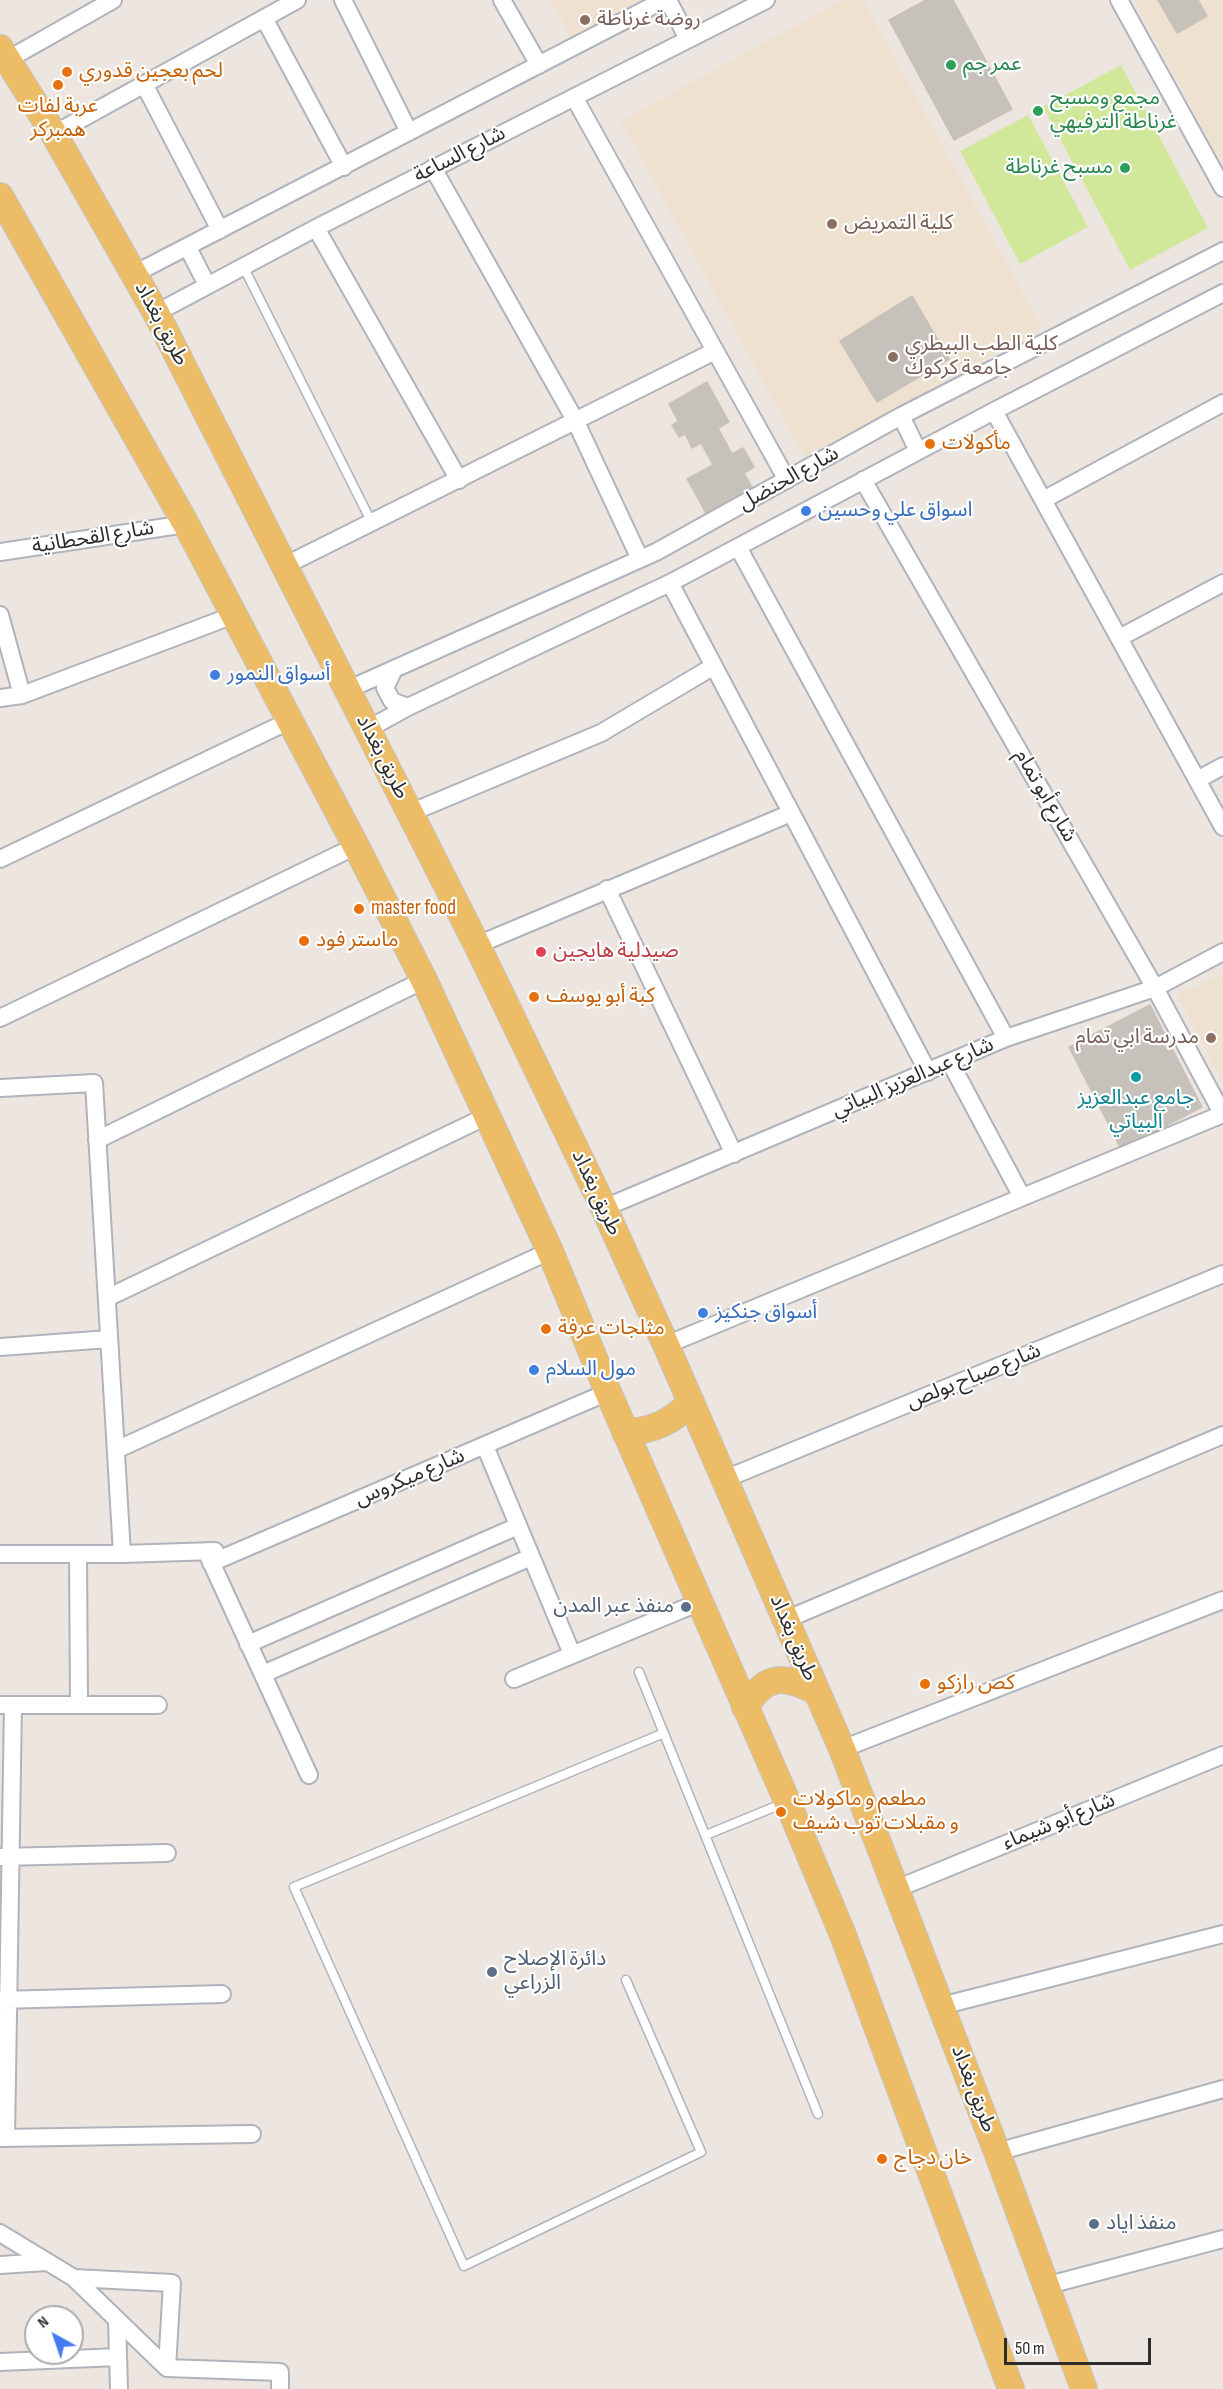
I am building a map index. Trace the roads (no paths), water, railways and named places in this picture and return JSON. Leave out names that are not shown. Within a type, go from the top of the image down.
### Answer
[{"type":"main road","name":"طريق بغداد","points":[[4,54],[54,134],[156,313],[477,945],[604,1208],[842,1749],[997,2152],[1084,2389]]},
{"type":"main road","points":[[0,196],[186,524],[356,846],[424,980],[550,1251],[608,1392],[787,1801],[843,1935],[1011,2389]]},
{"type":"main road","points":[[626,1432],[640,1431],[669,1422],[691,1402]]},
{"type":"main road","points":[[745,1707],[755,1691],[768,1683],[782,1679],[798,1683],[817,1692]]},
{"type":"street","points":[[4,54],[113,0]]},
{"type":"street","points":[[54,134],[297,0]]},
{"type":"street","points":[[343,0],[409,132]]},
{"type":"street","points":[[502,0],[539,65]]},
{"type":"street","points":[[666,0],[688,39]]},
{"type":"street","name":"شارع الساعة","points":[[134,274],[666,0]]},
{"type":"street","name":"شارع الساعة","points":[[156,313],[316,228],[766,0]]},
{"type":"street","points":[[1119,0],[1223,188]]},
{"type":"street","points":[[264,18],[344,166]]},
{"type":"street","points":[[144,84],[220,230]]},
{"type":"street","points":[[574,97],[787,480]]},
{"type":"street","points":[[433,168],[575,420],[640,559]]},
{"type":"street","points":[[316,228],[459,480]]},
{"type":"street","points":[[188,248],[207,285]]},
{"type":"street","name":"شارع الحنضل","points":[[347,690],[640,559],[901,416],[1223,251]]},
{"type":"street","name":"شارع الحنضل","points":[[368,729],[408,707],[670,583],[994,411],[1223,293]]},
{"type":"street","points":[[284,566],[715,351]]},
{"type":"street","points":[[1043,500],[1223,403]]},
{"type":"street","points":[[994,411],[1223,827]]},
{"type":"street","points":[[901,416],[918,451]]},
{"type":"street","name":"شارع أبو تمام","points":[[863,480],[1155,987],[1223,1114]]},
{"type":"street","name":"شارع القحطانية","points":[[2,547],[186,524]]},
{"type":"street","points":[[738,547],[1006,1038]]},
{"type":"street","points":[[670,583],[928,1072]]},
{"type":"street","points":[[1119,638],[1223,583]]},
{"type":"street","points":[[0,615],[22,695]]},
{"type":"street","points":[[0,698],[22,695],[234,615]]},
{"type":"street","points":[[410,813],[601,733],[714,666]]},
{"type":"street","points":[[394,669],[385,688],[392,701],[408,707]]},
{"type":"street","points":[[0,859],[289,721]]},
{"type":"street","points":[[1197,780],[1223,766]]},
{"type":"street","points":[[477,945],[791,813]]},
{"type":"street","points":[[0,1018],[356,846]]},
{"type":"street","points":[[607,889],[734,1154]]},
{"type":"street","name":"شارع عبدالعزيز البياتي","points":[[604,1208],[1006,1038],[1155,987],[1223,952]]},
{"type":"street","points":[[97,1140],[424,980]]},
{"type":"street","points":[[950,1062],[1022,1197]]},
{"type":"street","points":[[0,1088],[94,1083],[122,1554]]},
{"type":"street","points":[[666,1345],[1223,1114]]},
{"type":"street","points":[[107,1298],[487,1116]]},
{"type":"street","points":[[116,1450],[550,1251]]},
{"type":"street","name":"شارع صباح بولص","points":[[724,1479],[1223,1274]]},
{"type":"street","points":[[0,1347],[109,1339]]},
{"type":"street","name":"شارع ميكروس","points":[[209,1557],[241,1550],[608,1392]]},
{"type":"street","points":[[785,1620],[1223,1435]]},
{"type":"street","points":[[485,1446],[572,1654]]},
{"type":"street","points":[[248,1644],[518,1526]]},
{"type":"street","points":[[0,1554],[209,1557],[309,1775]]},
{"type":"street","points":[[78,1554],[79,1705]]},
{"type":"street","points":[[263,1674],[531,1557]]},
{"type":"street","points":[[842,1749],[1223,1600]]},
{"type":"street","points":[[514,1679],[700,1602]]},
{"type":"street","points":[[158,1705],[6,1705],[3,2138],[252,2134]]},
{"type":"street","name":"شارع أبو شيماء","points":[[896,1889],[1223,1755]]},
{"type":"street","points":[[5,1857],[167,1853]]},
{"type":"street","points":[[941,2006],[1223,1934]]},
{"type":"street","points":[[4,2000],[222,1994]]},
{"type":"street","points":[[997,2152],[1223,2089]]},
{"type":"street","points":[[0,2234],[74,2278],[167,2368],[280,2372],[280,2389]]},
{"type":"street","points":[[1045,2286],[1223,2239]]},
{"type":"street","points":[[0,2265],[47,2262]]},
{"type":"street","points":[[74,2278],[172,2283],[167,2368]]},
{"type":"street","points":[[117,2320],[119,2389]]},
{"type":"street","points":[[0,2362],[118,2357]]},
{"type":"lane","points":[[243,266],[372,522]]},
{"type":"lane","points":[[639,1672],[818,2114]]},
{"type":"lane","points":[[626,1980],[700,2152],[464,2266],[294,1887],[664,1733]]},
{"type":"lane","points":[[706,1835],[787,1801]]},
{"type":"place","name":"روضة غرناطة","points":[[585,20]]},
{"type":"place","name":"عمر جم","points":[[951,65]]},
{"type":"place","name":"لحم بعجين قدوري","points":[[67,72]]},
{"type":"place","name":"عربة لفات همبركر","points":[[58,85]]},
{"type":"place","name":"مجمع ومسبح غرناطة الترفيهي","points":[[1038,111]]},
{"type":"place","name":"مسبح غرناطة","points":[[1125,168]]},
{"type":"place","name":"كلية التمريض","points":[[832,224]]},
{"type":"place","name":"كلية الطب البيطري جامعة كركوك","points":[[893,357]]},
{"type":"place","name":"مأكولات","points":[[930,444]]},
{"type":"place","name":"اسواق علي وحسين","points":[[806,511]]},
{"type":"place","name":"أسواق النمور","points":[[215,675]]},
{"type":"place","name":"master food","points":[[359,909]]},
{"type":"place","name":"ماستر فود","points":[[304,941]]},
{"type":"place","name":"صيدلية هايجين","points":[[541,952]]},
{"type":"place","name":"كبة أبو يوسف","points":[[534,997]]},
{"type":"place","name":"مدرسة ابي تمام","points":[[1211,1038]]},
{"type":"place","name":"جامع عبدالعزيز البياتي","points":[[1136,1077]]},
{"type":"place","name":"أسواق جنكيز","points":[[703,1313]]},
{"type":"place","name":"مثلجات عرفة","points":[[546,1329]]},
{"type":"place","name":"مول السلام","points":[[534,1370]]},
{"type":"place","name":"منفذ عبر المدن","points":[[686,1607]]},
{"type":"place","name":"كص رازكو","points":[[925,1684]]},
{"type":"place","name":"مطعم و ماكولات و مقبلات توب شيف","points":[[781,1812]]},
{"type":"place","name":"دائرة الإصلاح الزراعي","points":[[492,1972]]},
{"type":"place","name":"خان دجاج","points":[[882,2159]]},
{"type":"place","name":"منفذ اياد","points":[[1094,2224]]}]
